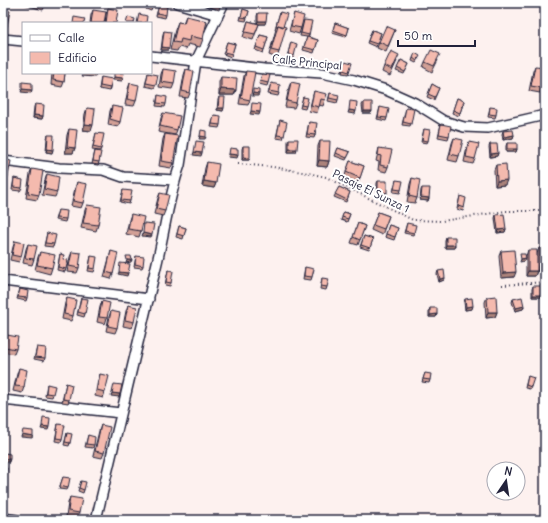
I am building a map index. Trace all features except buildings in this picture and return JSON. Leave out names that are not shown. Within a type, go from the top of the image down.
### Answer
[{"type":"street","points":[[177,3],[218,15]]},
{"type":"street","points":[[96,520],[149,299],[175,180],[180,165],[196,61],[224,3]]},
{"type":"street","points":[[3,39],[22,41]]},
{"type":"street","name":"Calle Principal","points":[[152,56],[264,69],[322,73],[354,80],[386,90],[444,121],[464,127],[488,128],[545,115]]},
{"type":"street","points":[[3,161],[59,168],[103,170],[123,177],[175,180]]},
{"type":"street","points":[[3,281],[149,299]]},
{"type":"street","points":[[3,400],[121,413]]},
{"type":"street","points":[[3,518],[17,520]]},
{"type":"path","name":"Pasaje El Sunza 1","points":[[238,164],[280,168],[326,177],[413,220],[442,221],[506,212],[545,211]]},
{"type":"path","points":[[502,285],[545,282]]}]
